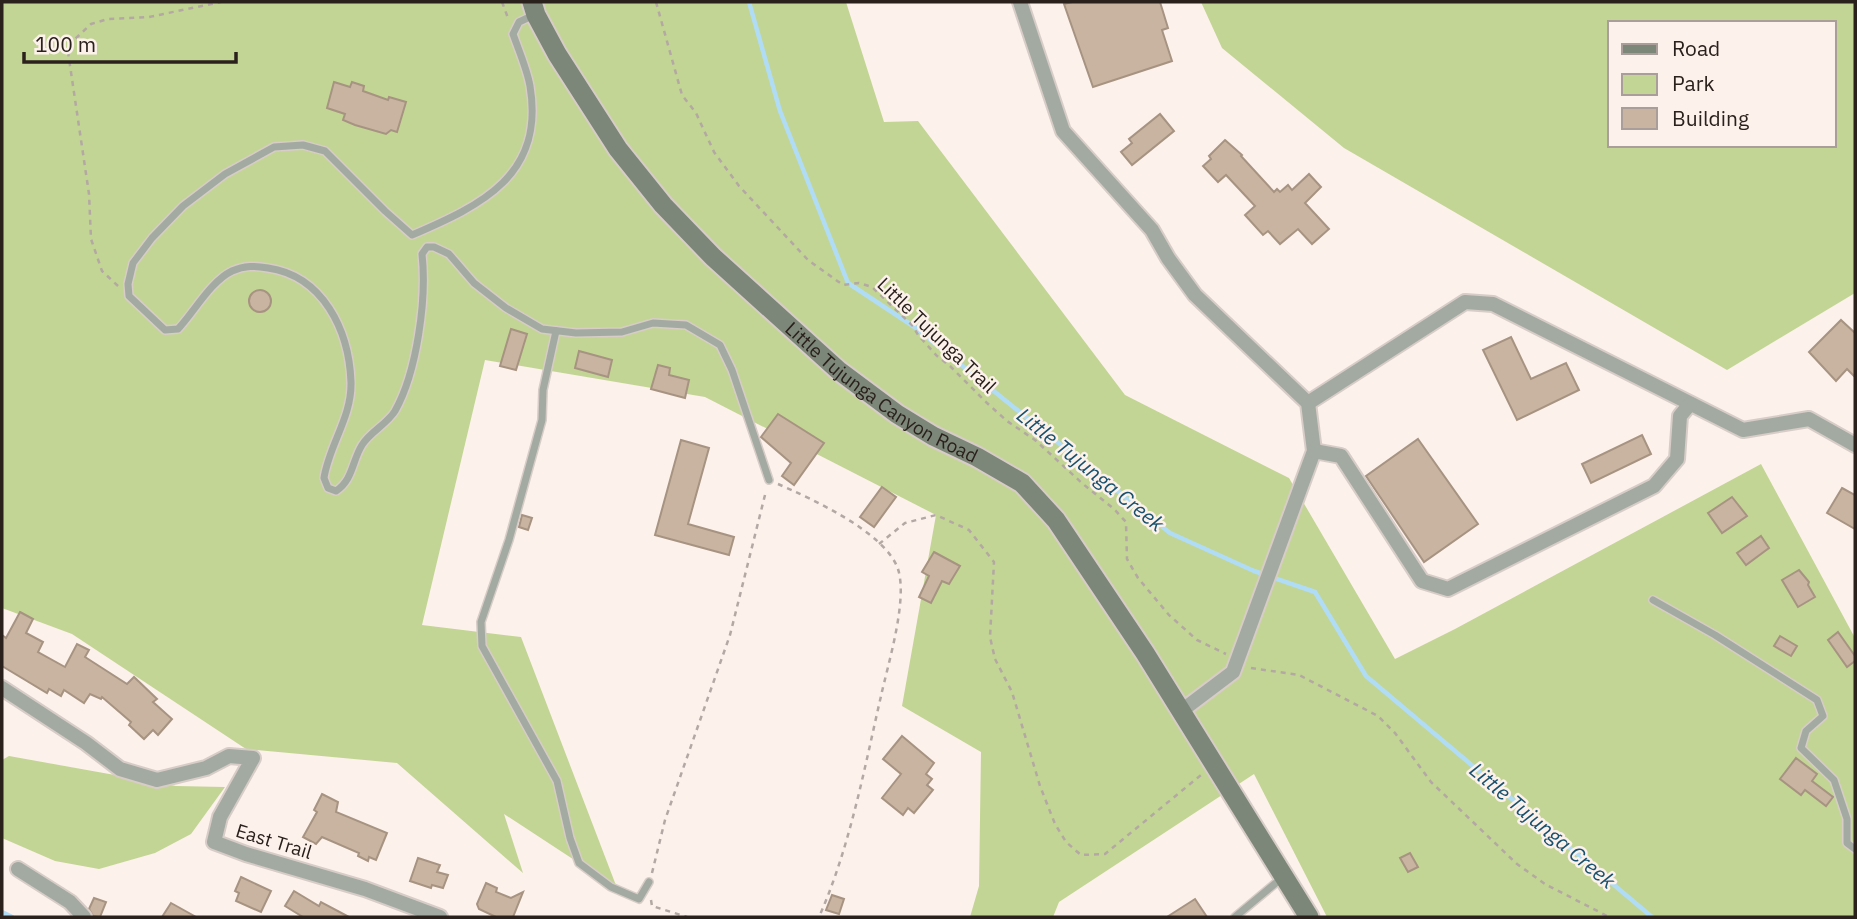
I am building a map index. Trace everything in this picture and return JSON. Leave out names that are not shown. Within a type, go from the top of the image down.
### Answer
[{"type":"main road","name":"Little Tujunga Canyon Road","points":[[534,8],[557,54],[618,149],[663,205],[713,257],[838,370],[897,414],[1022,483],[1056,520],[1130,631],[1309,917]]},
{"type":"street","points":[[1020,2],[1063,131],[1152,230],[1168,258],[1195,295],[1308,403],[1314,451],[1233,672],[1180,712]]},
{"type":"street","points":[[1308,403],[1465,302],[1493,304],[1743,430],[1809,419],[1855,445]]},
{"type":"street","points":[[1314,451],[1341,456],[1422,581],[1448,589],[1654,486],[1677,459],[1680,416],[1690,404]]},
{"type":"street","name":"East Trail","points":[[2,688],[86,743],[120,769],[158,780],[206,768],[229,756],[253,758],[220,817],[214,842],[246,854],[365,888],[440,917]]},
{"type":"street","points":[[18,869],[70,902],[84,917]]},
{"type":"lane","points":[[534,8],[519,22],[513,34],[530,84],[533,117],[529,141],[519,164],[498,188],[464,211],[412,235],[325,151],[303,145],[274,147],[225,174],[183,206],[152,238],[133,263],[128,285],[129,296],[165,330],[178,329],[210,289],[230,272],[250,265],[286,270],[313,286],[335,317],[344,336],[349,361],[350,401],[332,444],[324,478],[328,488],[336,491],[346,484],[362,444],[394,413],[406,385],[422,316],[422,254],[427,247],[434,247],[449,254],[474,283],[506,308],[542,329],[622,332],[653,323],[686,325],[720,345],[732,370],[769,480]]},
{"type":"lane","points":[[556,331],[543,390],[542,420],[509,541],[481,622],[482,646],[557,782],[570,838],[579,863],[611,887],[639,899],[649,882]]},
{"type":"lane","points":[[1653,600],[1715,635],[1817,700],[1823,716],[1806,731],[1801,748],[1834,780],[1847,819],[1847,842],[1855,849]]},
{"type":"lane","points":[[1235,917],[1283,876]]},
{"type":"path","points":[[129,296],[102,271],[92,239],[89,194],[68,52],[75,39],[90,24],[108,19],[149,17],[221,2]]},
{"type":"path","name":"Little Tujunga Trail","points":[[656,2],[682,95],[696,113],[714,152],[739,186],[808,260],[843,285],[859,283],[873,287],[913,326],[937,356],[987,403],[1035,440],[1114,509],[1126,522],[1127,559],[1169,615],[1197,640],[1236,662],[1256,670],[1299,675],[1378,716],[1395,733],[1431,782],[1517,864],[1545,884],[1609,917]]},
{"type":"path","points":[[687,917],[652,906],[649,882],[665,820],[730,635],[769,480],[841,514],[879,544],[897,568],[901,590],[895,629],[852,824],[819,917]]},
{"type":"path","points":[[879,544],[905,523],[936,515],[969,530],[994,562],[990,637],[995,659],[1012,692],[1040,786],[1055,824],[1066,842],[1081,855],[1105,854],[1213,765]]},
{"type":"green space","points":[[2,2],[846,2],[884,122],[918,121],[1125,395],[1289,478],[1395,659],[1761,464],[1855,638],[1855,917],[1327,917],[1254,774],[1059,902],[1053,917],[970,917],[979,886],[981,752],[902,706],[936,515],[705,397],[485,360],[422,625],[521,637],[617,888],[504,814],[523,873],[397,763],[246,749],[72,634],[2,608]]},
{"type":"green space","points":[[1201,2],[1855,2],[1855,293],[1727,370],[1344,148],[1222,48]]},
{"type":"green space","points":[[9,756],[176,786],[225,787],[191,834],[155,853],[99,869],[55,861],[2,838],[2,760]]},
{"type":"building","points":[[1160,2],[1168,28],[1162,30],[1172,61],[1093,87],[1064,4]]},
{"type":"building","points":[[334,82],[350,87],[352,82],[364,86],[363,91],[388,100],[389,97],[406,102],[397,132],[391,130],[386,134],[355,125],[343,120],[345,114],[327,108]]},
{"type":"building","points":[[1160,114],[1174,131],[1132,165],[1121,152],[1132,143],[1129,139]]},
{"type":"building","points":[[1225,140],[1274,192],[1277,189],[1280,192],[1288,185],[1292,190],[1309,174],[1321,187],[1305,203],[1329,229],[1312,244],[1298,229],[1280,244],[1268,231],[1263,235],[1245,215],[1255,206],[1226,175],[1218,182],[1203,166]]},
{"type":"building","points":[[260,290],[268,293],[271,301],[268,309],[260,312],[252,309],[249,301],[252,293]]},
{"type":"building","points":[[1841,320],[1855,333],[1855,377],[1847,369],[1836,381],[1809,352]]},
{"type":"building","points":[[511,329],[527,334],[516,370],[500,366]]},
{"type":"building","points":[[1511,337],[1531,379],[1566,363],[1579,390],[1517,420],[1483,350]]},
{"type":"building","points":[[579,351],[612,360],[608,377],[575,368]]},
{"type":"building","points":[[658,365],[670,368],[669,375],[689,380],[685,398],[651,389]]},
{"type":"building","points":[[778,414],[824,443],[794,485],[782,476],[791,463],[761,437]]},
{"type":"building","points":[[1642,435],[1651,454],[1591,483],[1582,464]]},
{"type":"building","points":[[1418,439],[1478,524],[1424,562],[1366,476]]},
{"type":"building","points":[[681,440],[709,448],[688,524],[734,537],[729,555],[655,535]]},
{"type":"building","points":[[882,487],[896,497],[874,527],[860,517]]},
{"type":"building","points":[[1842,488],[1855,495],[1855,529],[1827,513]]},
{"type":"building","points":[[1732,497],[1747,516],[1722,533],[1708,513]]},
{"type":"building","points":[[522,515],[532,518],[528,530],[519,527]]},
{"type":"building","points":[[1761,536],[1769,548],[1746,565],[1737,553]]},
{"type":"building","points":[[934,552],[960,566],[949,584],[942,581],[931,603],[919,597],[929,576],[922,572]]},
{"type":"building","points":[[1799,570],[1809,582],[1815,597],[1798,607],[1782,580]]},
{"type":"building","points":[[20,612],[33,619],[26,633],[43,642],[38,652],[65,667],[77,644],[89,650],[85,657],[127,684],[134,677],[157,699],[153,702],[172,719],[158,735],[153,730],[144,739],[129,725],[131,722],[102,697],[101,699],[90,694],[84,703],[64,690],[61,696],[49,689],[47,693],[2,666],[2,635],[6,638]]},
{"type":"building","points":[[1838,632],[1855,656],[1855,661],[1847,667],[1828,640]]},
{"type":"building","points":[[1780,636],[1797,646],[1791,656],[1774,646]]},
{"type":"building","points":[[902,736],[934,763],[926,774],[932,779],[927,785],[933,790],[914,813],[908,808],[903,815],[882,798],[901,774],[883,759]]},
{"type":"building","points":[[1796,758],[1817,774],[1812,781],[1833,797],[1826,806],[1805,790],[1801,795],[1780,779]]},
{"type":"building","points":[[322,794],[338,802],[336,812],[387,833],[376,860],[369,857],[368,861],[358,856],[359,853],[322,837],[316,844],[303,837],[317,812],[314,810]]},
{"type":"building","points":[[1410,853],[1418,867],[1408,872],[1400,858]]},
{"type":"building","points":[[418,858],[440,865],[437,872],[448,875],[443,888],[432,885],[431,888],[410,881]]},
{"type":"building","points":[[241,877],[271,891],[261,912],[236,901],[239,893],[235,891]]},
{"type":"building","points":[[486,883],[497,888],[496,892],[511,898],[523,892],[513,917],[496,917],[479,909],[477,904]]},
{"type":"building","points":[[294,891],[319,906],[321,902],[349,917],[303,917],[285,906]]},
{"type":"building","points":[[832,895],[844,899],[839,914],[826,910]]},
{"type":"building","points":[[94,898],[106,902],[100,917],[93,916],[89,909]]},
{"type":"building","points":[[1195,899],[1207,917],[1167,917]]},
{"type":"building","points":[[171,903],[196,917],[162,917]]},
{"type":"waterway","name":"Little Tujunga Creek","points":[[749,2],[780,111],[848,283],[913,326],[1170,533],[1254,571],[1315,592],[1366,676],[1652,917]]},
{"type":"waterway","points":[[2,912],[12,917]]}]
